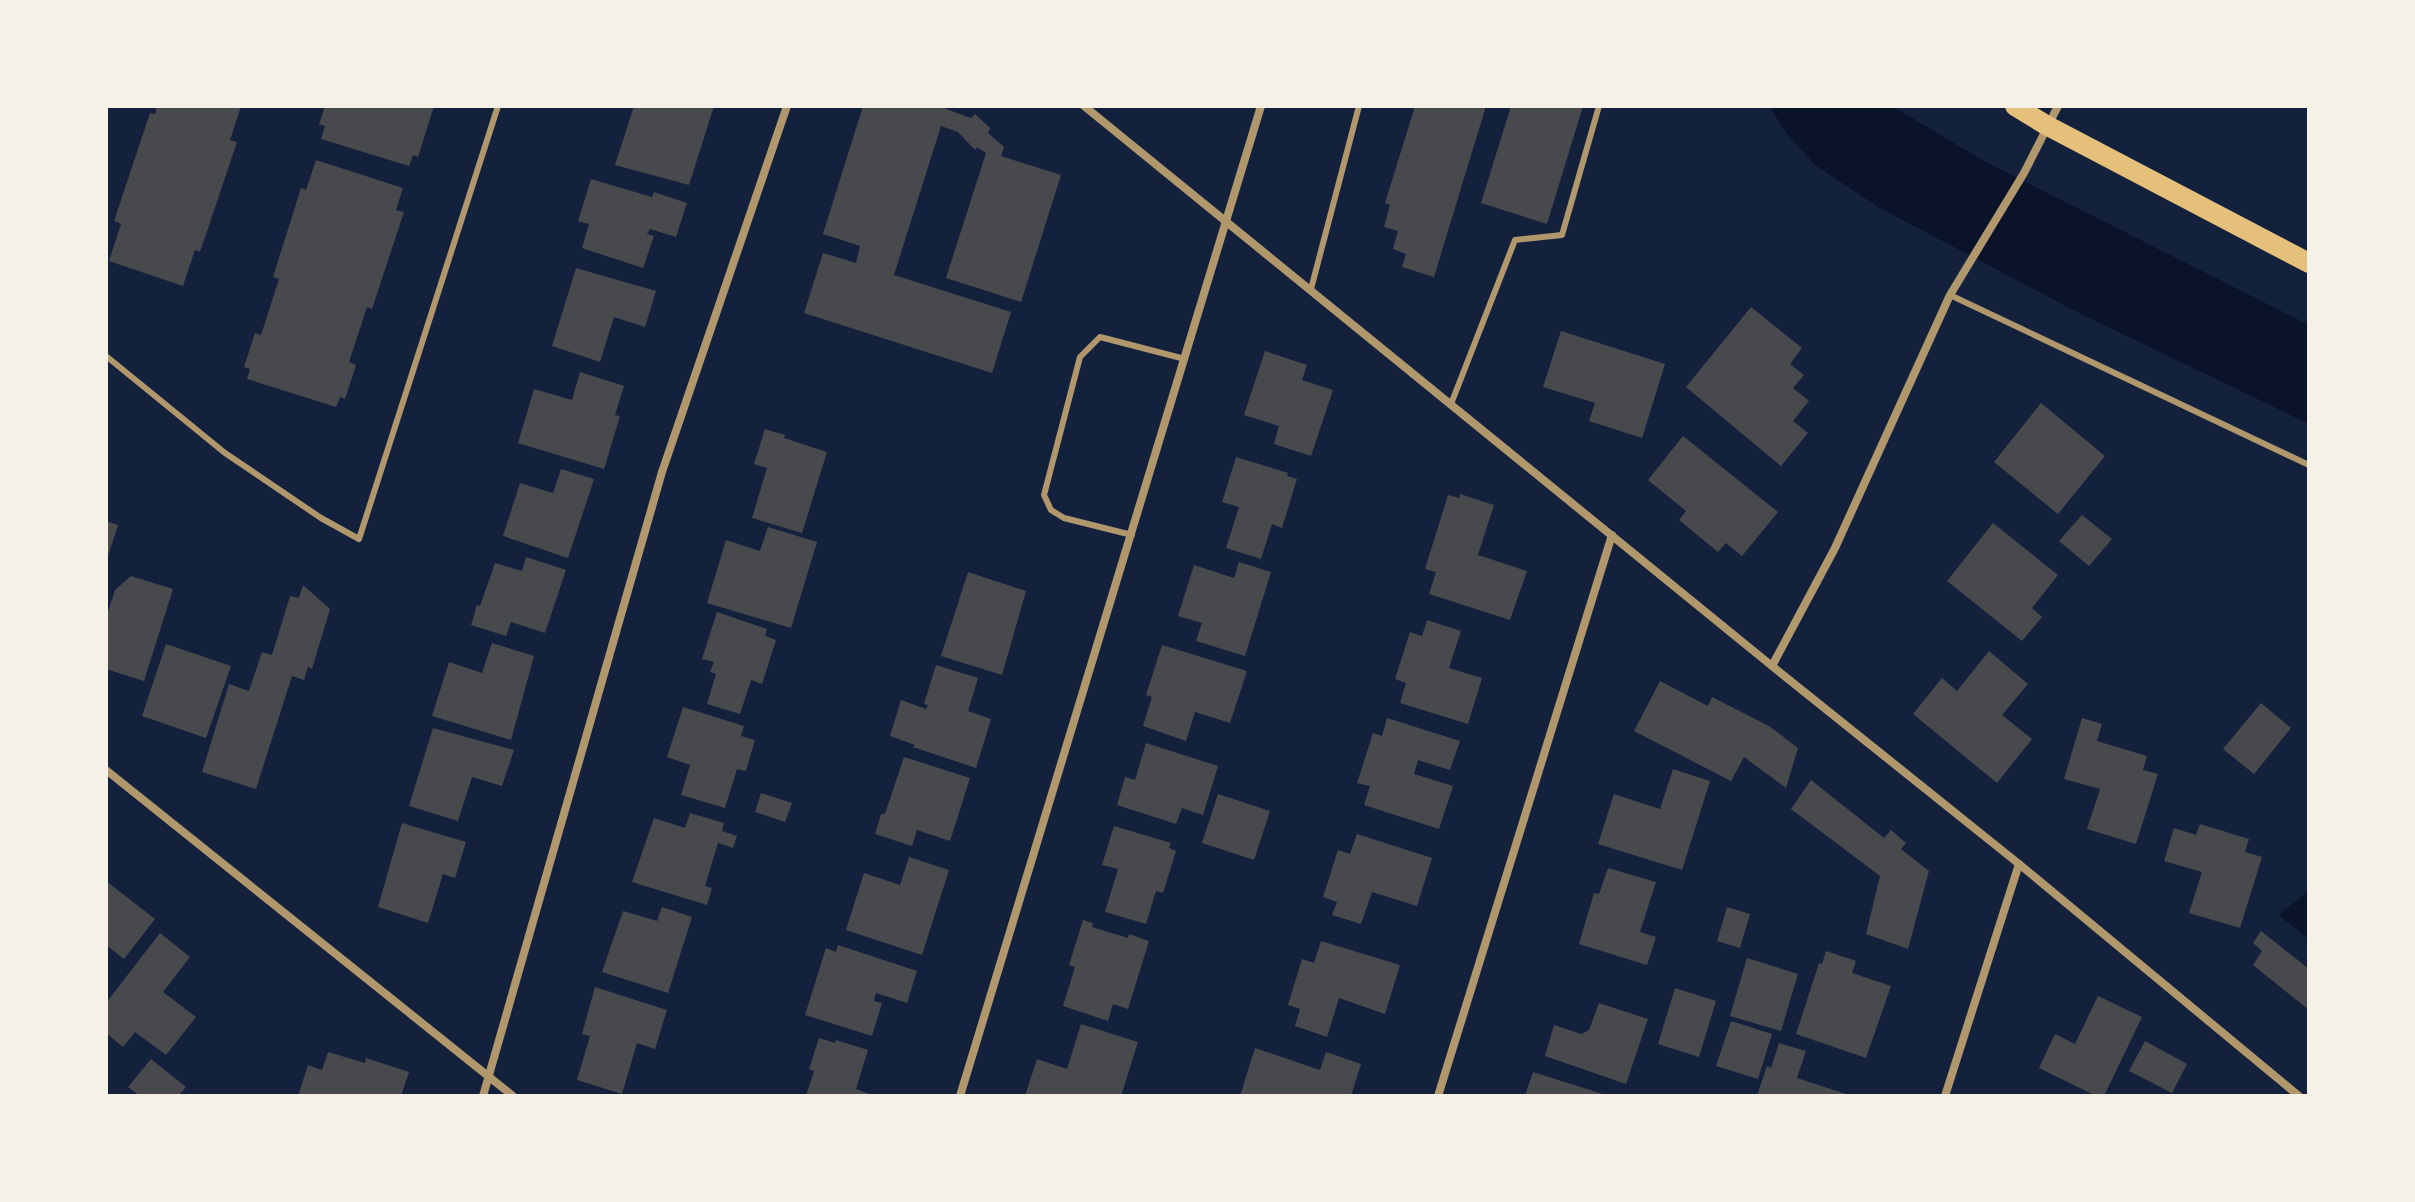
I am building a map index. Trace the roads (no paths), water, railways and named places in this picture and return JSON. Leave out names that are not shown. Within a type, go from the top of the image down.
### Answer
[{"type":"main road","points":[[2015,106],[2309,263]]},
{"type":"street","points":[[483,1096],[662,472],[787,106]]},
{"type":"street","points":[[1084,106],[2019,864],[2299,1096]]},
{"type":"street","points":[[960,1096],[1261,106]]},
{"type":"street","points":[[1772,666],[1835,548],[1950,295],[2024,173],[2058,106]]},
{"type":"street","points":[[1438,1096],[1612,535]]},
{"type":"street","points":[[106,770],[513,1096]]},
{"type":"street","points":[[1945,1096],[2019,864]]},
{"type":"lane","points":[[106,356],[225,453],[321,518],[359,539],[498,106]]},
{"type":"lane","points":[[1311,289],[1359,106]]},
{"type":"lane","points":[[1451,404],[1515,240],[1562,235],[1599,106]]},
{"type":"lane","points":[[1950,295],[2309,465]]},
{"type":"lane","points":[[1132,535],[1064,518],[1051,510],[1044,495],[1080,357],[1100,337],[1185,359]]},
{"type":"water","points":[[1770,106],[1892,106],[1982,160],[2309,325],[2309,424],[2075,311],[1880,208],[1815,165],[1782,128]]},
{"type":"water","points":[[2309,890],[2309,940],[2279,915]]}]
